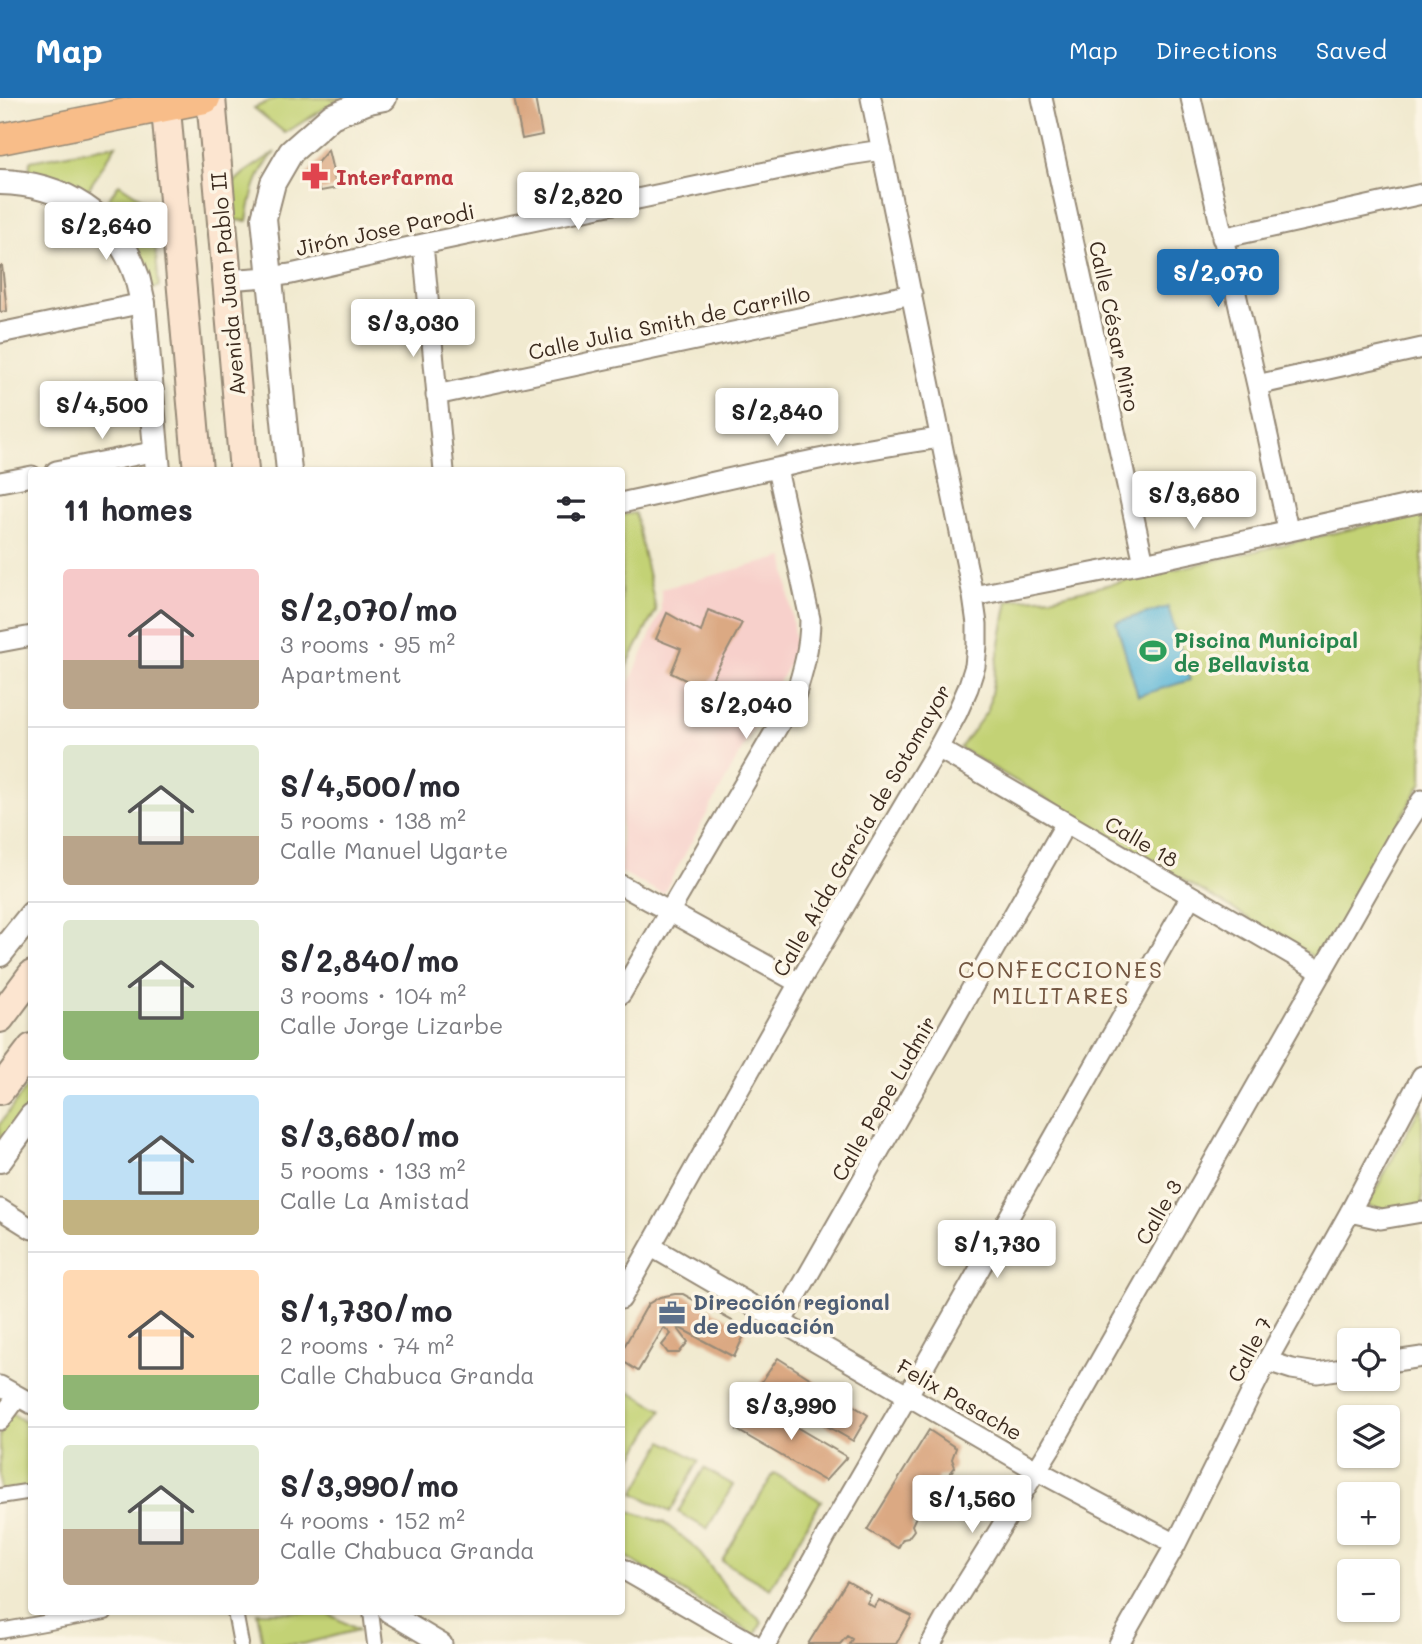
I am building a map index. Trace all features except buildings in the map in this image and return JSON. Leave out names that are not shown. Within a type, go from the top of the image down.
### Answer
[{"type":"main road","points":[[0,139],[165,102],[205,98]]},
{"type":"main road","name":"Avenida Juan Pablo II","points":[[211,98],[244,467]]},
{"type":"main road","name":"Avenida Juan Pablo II","points":[[165,102],[198,467]]},
{"type":"main road","points":[[191,380],[235,374]]},
{"type":"main road","points":[[0,1018],[28,980]]},
{"type":"main road","points":[[0,1090],[28,1053]]},
{"type":"street","name":"Avenida Juan Pablo II","points":[[289,467],[264,218],[273,183],[291,152],[332,116],[384,98]]},
{"type":"street","name":"Calle Aída García de Sotomayor","points":[[625,1292],[799,983],[938,748],[968,688],[975,666],[977,624],[973,596],[871,98]]},
{"type":"street","name":"Calle César Miro","points":[[1042,98],[1144,563]]},
{"type":"street","points":[[1191,98],[1288,530]]},
{"type":"street","name":"Jirón Jose Parodi","points":[[226,280],[291,274],[882,149]]},
{"type":"street","points":[[0,182],[21,183],[57,192],[89,209],[110,228],[137,276],[143,303],[158,461],[97,467]]},
{"type":"street","points":[[1222,238],[1422,194]]},
{"type":"street","points":[[423,244],[444,467]]},
{"type":"street","name":"Calle Julia Smith de Carrillo","points":[[436,395],[912,294]]},
{"type":"street","points":[[0,333],[143,303]]},
{"type":"street","points":[[1257,385],[1422,348]]},
{"type":"street","points":[[625,502],[903,443],[941,438]]},
{"type":"street","points":[[625,987],[794,699],[803,671],[810,639],[810,619],[777,469]]},
{"type":"street","points":[[0,482],[28,477]]},
{"type":"street","points":[[973,596],[1144,563],[1422,502]]},
{"type":"street","points":[[0,642],[28,637]]},
{"type":"street","name":"Calle 18","points":[[938,748],[1322,972]]},
{"type":"street","name":"Calle 3","points":[[931,1644],[951,1606],[1036,1470],[1422,800]]},
{"type":"street","name":"Calle Pepe Ludmir","points":[[782,1321],[1066,823]]},
{"type":"street","points":[[625,888],[799,983]]},
{"type":"street","points":[[766,1644],[1191,896]]},
{"type":"street","points":[[0,954],[28,919]]},
{"type":"street","name":"Calle 7","points":[[1119,1644],[1175,1544],[1266,1361],[1350,1212],[1422,1076]]},
{"type":"street","points":[[0,1160],[28,1122]]},
{"type":"street","points":[[0,1209],[28,1226]]},
{"type":"street","points":[[1350,1212],[1381,1219],[1422,1212]]},
{"type":"street","name":"Felix Pasache","points":[[652,1247],[1036,1470],[1175,1544]]},
{"type":"street","points":[[1400,1360],[1422,1357]]},
{"type":"street","points":[[1266,1361],[1317,1373],[1337,1370]]},
{"type":"street","points":[[0,1386],[25,1400],[0,1420]]},
{"type":"street","points":[[0,1496],[28,1492]]},
{"type":"street","points":[[625,1570],[753,1644]]},
{"type":"street","points":[[0,1631],[88,1615]]},
{"type":"street","points":[[236,1615],[241,1644]]},
{"type":"street","points":[[371,1615],[375,1644]]},
{"type":"street","points":[[393,1615],[442,1644]]},
{"type":"shaded area","points":[[784,557],[796,651],[663,894],[625,874],[625,694],[661,611],[661,589]]},
{"type":"green space","points":[[276,98],[341,98],[285,133],[254,108]]},
{"type":"green space","points":[[116,145],[79,204],[29,178],[30,161]]},
{"type":"green space","points":[[275,152],[255,184],[247,221],[234,220],[230,186]]},
{"type":"green space","points":[[119,184],[151,205],[159,286],[143,296],[101,210]]},
{"type":"green space","points":[[635,513],[656,610],[625,668],[625,514]]},
{"type":"green space","points":[[1422,513],[1422,782],[1319,960],[960,748],[988,710],[1008,600],[1054,597]]},
{"type":"green space","points":[[28,1085],[28,1108],[0,1147],[0,1124]]},
{"type":"green space","points":[[1422,1104],[1422,1210],[1408,1213],[1367,1206]]},
{"type":"green space","points":[[625,1388],[662,1410],[625,1470]]},
{"type":"green space","points":[[7,1410],[28,1424],[28,1491],[0,1496],[0,1423]]},
{"type":"green space","points":[[663,1441],[699,1461],[670,1512],[634,1493]]},
{"type":"green space","points":[[704,1468],[733,1485],[707,1529],[678,1512]]},
{"type":"green space","points":[[774,1473],[821,1501],[770,1589],[722,1561]]},
{"type":"green space","points":[[625,1511],[663,1522],[695,1547],[731,1594],[762,1622],[755,1635],[625,1556]]},
{"type":"green space","points":[[258,1615],[330,1615],[358,1630],[303,1644],[263,1644]]},
{"type":"water","name":"Piscina Municipal de Bellavista","points":[[1168,607],[1190,680],[1138,696],[1116,622]]},
{"type":"place","name":"Interfarma","points":[[315,176]]},
{"type":"place","name":"Piscina Municipal de Bellavista","points":[[1153,651]]},
{"type":"place","name":"Dirección regional de educación","points":[[672,1313]]},
{"type":"district","name":"CONFECCIONES MILITARES","points":[[1061,982]]}]
